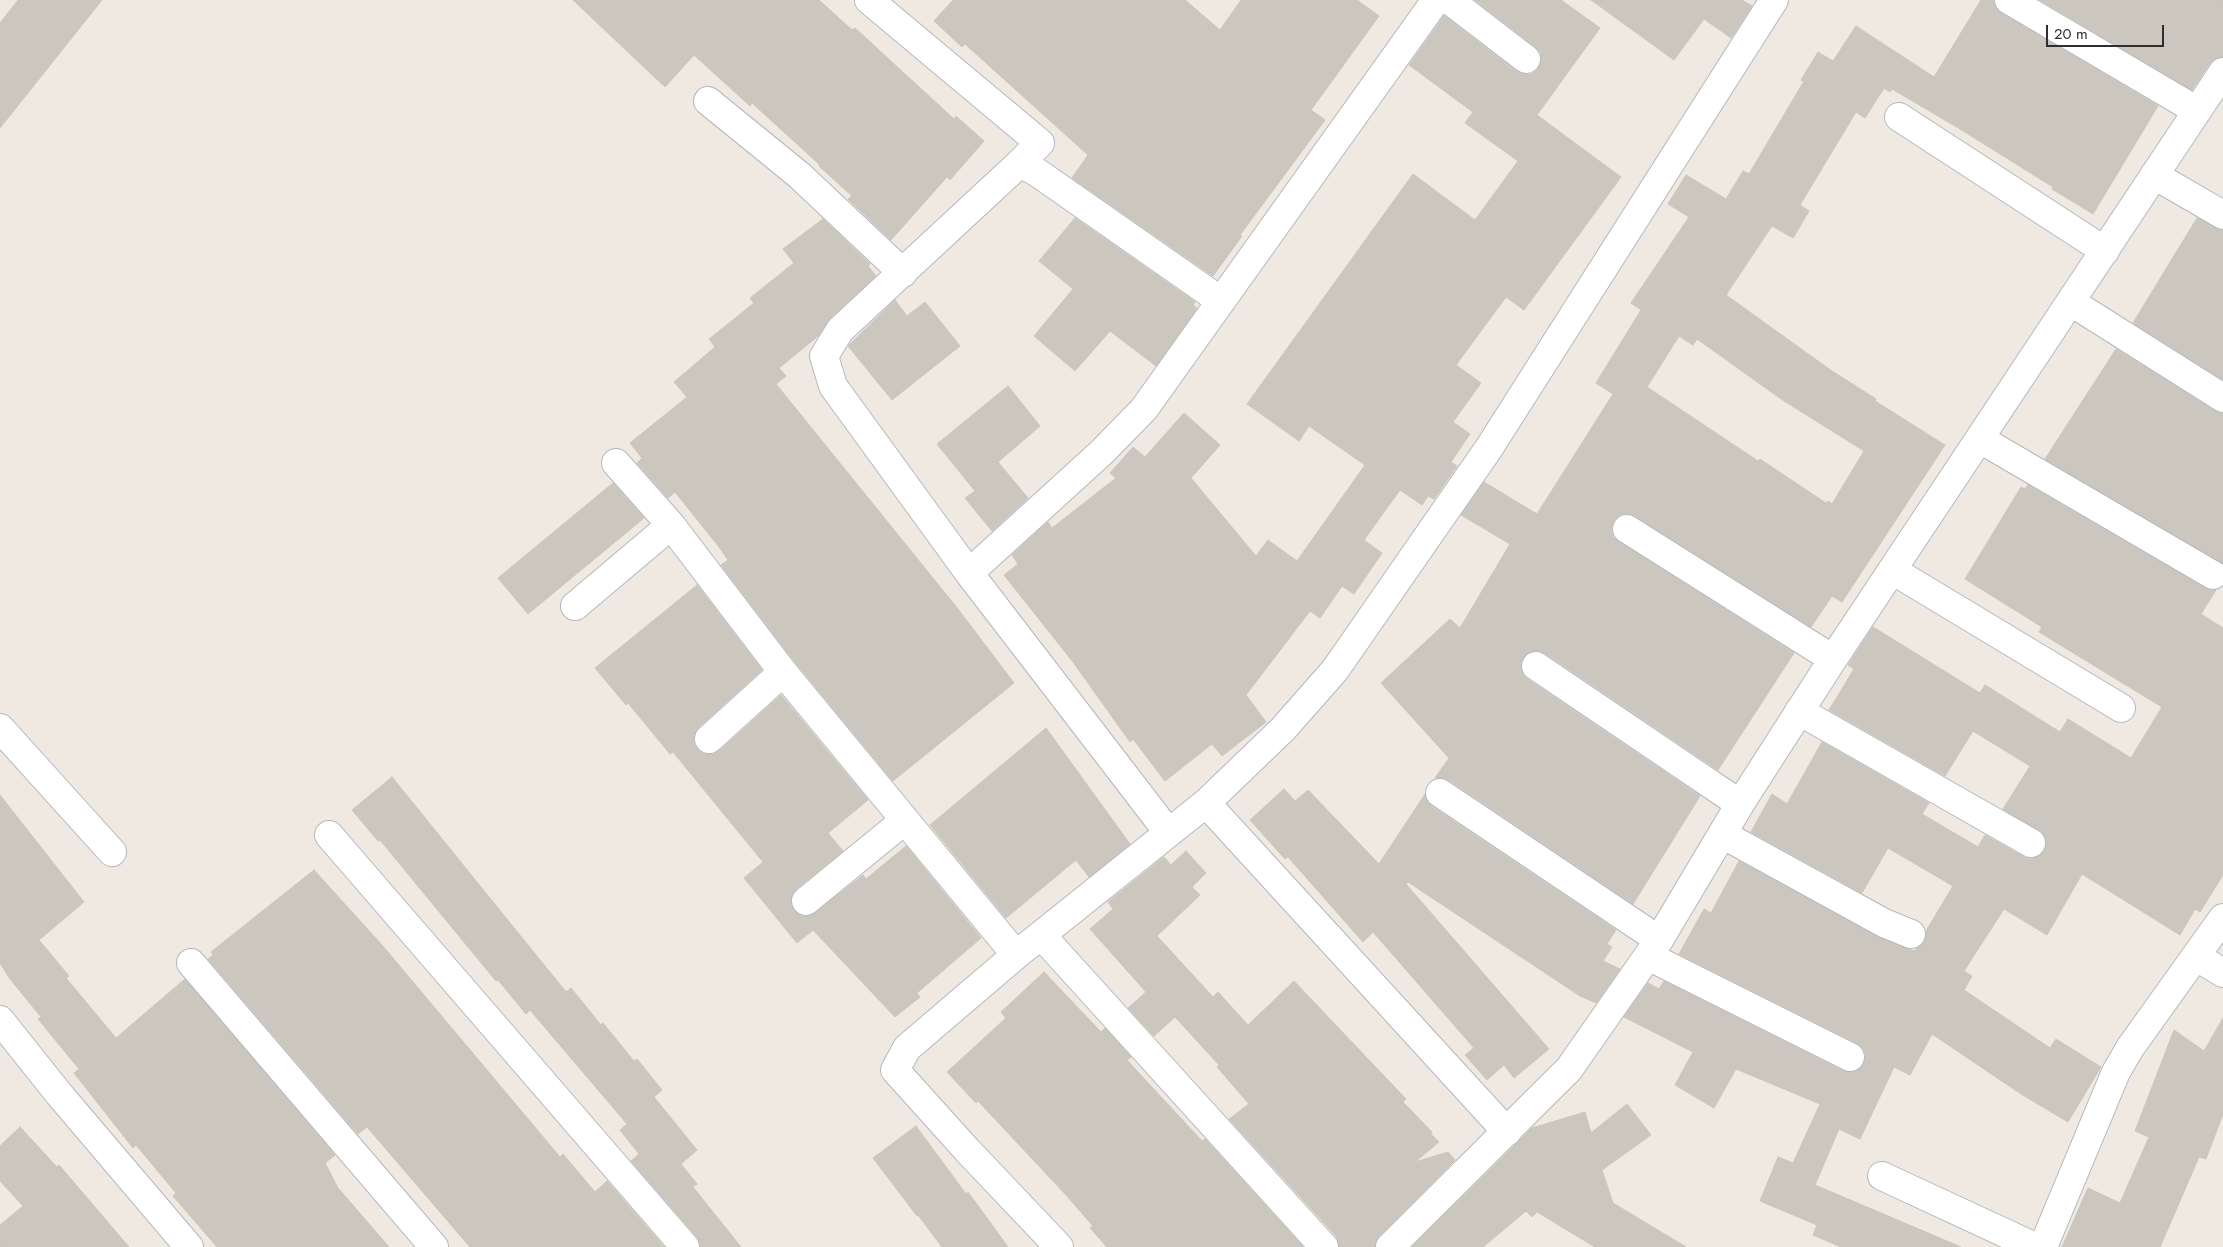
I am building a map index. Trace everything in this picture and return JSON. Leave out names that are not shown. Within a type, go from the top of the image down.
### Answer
[{"type":"street","points":[[869,0],[1040,143],[840,330],[824,356],[833,386],[969,573],[1168,832]]},
{"type":"street","points":[[969,573],[1102,452],[1144,409],[1436,0]]},
{"type":"street","points":[[1449,0],[1526,59]]},
{"type":"street","points":[[1059,1247],[967,1150],[895,1070],[907,1048],[1016,955],[1206,803],[1283,729],[1334,670],[1489,448],[1774,0]]},
{"type":"street","points":[[2009,0],[2196,110]]},
{"type":"street","points":[[1390,1247],[1569,1069],[1654,948],[1740,804],[1833,659],[2223,72]]},
{"type":"street","points":[[708,101],[799,175],[903,273]]},
{"type":"street","points":[[1899,117],[2105,251]]},
{"type":"street","points":[[1020,163],[1038,173],[1221,301]]},
{"type":"street","points":[[2154,175],[2223,215]]},
{"type":"street","points":[[2071,302],[2223,398]]},
{"type":"street","points":[[1980,439],[2213,575]]},
{"type":"street","points":[[616,463],[671,524],[783,672],[1016,955]]},
{"type":"street","points":[[575,606],[671,524]]},
{"type":"street","points":[[1627,529],[1833,659]]},
{"type":"street","points":[[1892,570],[2121,708]]},
{"type":"street","points":[[1536,666],[1740,804]]},
{"type":"street","points":[[708,739],[783,672]]},
{"type":"street","points":[[1800,711],[2031,843]]},
{"type":"street","points":[[0,728],[112,852]]},
{"type":"street","points":[[1440,793],[1654,948],[1850,1057]]},
{"type":"street","points":[[1206,803],[1507,1132]]},
{"type":"street","points":[[806,901],[905,820]]},
{"type":"street","points":[[1722,834],[1884,923],[1911,934]]},
{"type":"street","points":[[329,835],[685,1247]]},
{"type":"street","points":[[2043,1247],[2116,1072],[2130,1048],[2197,957],[2223,918]]},
{"type":"street","points":[[1042,936],[1324,1247]]},
{"type":"street","points":[[2197,957],[2223,973]]},
{"type":"street","points":[[190,962],[434,1247]]},
{"type":"street","points":[[0,1020],[59,1094],[189,1247]]},
{"type":"street","points":[[1882,1176],[2035,1247]]},
{"type":"building","points":[[18,0],[102,0],[0,128],[0,23]]},
{"type":"building","points":[[573,0],[819,0],[852,30],[855,28],[954,119],[956,116],[984,141],[950,180],[947,177],[891,240],[848,199],[852,196],[820,165],[752,103],[750,106],[694,55],[665,87]]},
{"type":"building","points":[[953,0],[1185,0],[1220,30],[1241,0],[1357,0],[1379,16],[1311,110],[1325,120],[1240,235],[1242,236],[1213,276],[1072,178],[1088,155],[965,44],[962,47],[934,21]]},
{"type":"building","points":[[1475,0],[1561,0],[1600,28],[1537,115],[1621,177],[1524,310],[1506,297],[1456,365],[1481,383],[1453,422],[1470,434],[1451,462],[1457,466],[1434,499],[1428,496],[1422,505],[1400,490],[1364,540],[1382,553],[1354,594],[1342,586],[1320,618],[1310,611],[1246,695],[1266,722],[1222,756],[1212,744],[1165,781],[1133,739],[1130,742],[1073,662],[1004,575],[1018,564],[1012,555],[1048,522],[1052,528],[1116,478],[1110,473],[1133,447],[1145,457],[1184,413],[1220,445],[1191,478],[1256,556],[1268,540],[1297,561],[1365,465],[1309,426],[1299,441],[1247,404],[1413,174],[1475,220],[1518,161],[1465,123],[1473,112],[1409,65],[1444,16],[1517,72],[1532,74],[1538,69],[1541,53],[1536,47]]},
{"type":"building","points":[[1591,0],[1742,0],[1752,6],[1731,38],[1704,19],[1674,60]]},
{"type":"building","points":[[1981,0],[1993,0],[1996,8],[2001,13],[2158,106],[2093,214],[1960,129],[1892,89],[1890,92],[1884,88],[1865,118],[1856,112],[1800,205],[1809,211],[1793,238],[1772,226],[1726,295],[1832,371],[1876,399],[1875,401],[1945,445],[1842,602],[1832,596],[1811,627],[1635,516],[1627,513],[1619,515],[1614,520],[1611,529],[1613,537],[1619,542],[1794,653],[1718,770],[1545,653],[1538,651],[1530,652],[1523,658],[1521,664],[1522,672],[1527,679],[1700,796],[1633,904],[1449,780],[1435,778],[1449,758],[1381,683],[1450,619],[1460,628],[1510,544],[1461,515],[1484,482],[1537,514],[1613,394],[1596,383],[1641,310],[1631,303],[1689,217],[1668,204],[1686,175],[1726,199],[1743,171],[1749,174],[1804,81],[1801,80],[1818,52],[1833,61],[1856,26],[1934,77]],"holes":[[[1679,336],[1693,345],[1697,339],[1781,399],[1864,451],[1832,504],[1828,501],[1826,503],[1760,459],[1758,461],[1647,387]]]},
{"type":"building","points":[[2040,0],[2223,0],[2223,57],[2216,58],[2210,63],[2192,90]]},
{"type":"building","points":[[1075,218],[1195,302],[1193,305],[1197,308],[1156,366],[1110,331],[1075,371],[1034,336],[1073,289],[1039,261]]},
{"type":"building","points":[[2197,218],[2223,231],[2223,380],[2133,323]]},
{"type":"building","points":[[823,219],[870,264],[868,266],[876,276],[829,319],[818,336],[779,368],[786,376],[776,384],[958,609],[1014,683],[893,781],[795,662],[721,565],[728,560],[675,492],[668,498],[637,463],[642,458],[630,443],[687,397],[674,382],[715,347],[709,339],[754,303],[750,298],[794,263],[783,249]]},
{"type":"building","points":[[895,300],[907,316],[925,302],[960,346],[892,400],[848,346]]},
{"type":"building","points":[[2116,349],[2215,411],[2223,414],[2223,564],[2045,459]]},
{"type":"building","points":[[1008,386],[1040,426],[998,462],[1028,498],[992,531],[965,498],[975,491],[937,444]]},
{"type":"building","points":[[613,483],[644,518],[528,614],[498,578]]},
{"type":"building","points":[[2028,485],[2205,588],[2216,590],[2201,614],[2223,628],[2223,875],[2200,912],[2195,909],[2180,935],[2082,874],[2047,935],[2004,909],[1964,971],[1972,976],[1964,990],[2050,1048],[2056,1039],[2101,1067],[2068,1122],[2021,1094],[1932,1034],[1910,1075],[1894,1067],[1860,1139],[1839,1129],[1815,1185],[1961,1247],[1841,1247],[1813,1235],[1817,1225],[1760,1201],[1778,1157],[1793,1163],[1820,1104],[1736,1069],[1714,1108],[1675,1085],[1693,1052],[1624,1017],[1648,983],[1659,989],[1664,981],[1843,1071],[1851,1072],[1858,1070],[1864,1064],[1866,1056],[1863,1048],[1857,1043],[1679,954],[1704,909],[1711,913],[1739,861],[1878,937],[1914,951],[1925,940],[1926,931],[1953,886],[1888,848],[1862,893],[1751,832],[1772,794],[1787,804],[1822,742],[1929,803],[1922,814],[1978,847],[1985,835],[2024,857],[2032,859],[2044,851],[2047,842],[2044,835],[2003,809],[2030,766],[1973,731],[1945,776],[1829,710],[1854,669],[1848,665],[1873,627],[1980,693],[1985,685],[2060,732],[2068,719],[2131,758],[2162,707],[2039,632],[2042,627],[1965,579],[2021,487],[2025,489]]},
{"type":"building","points":[[697,585],[762,670],[698,728],[694,735],[694,743],[697,749],[705,754],[713,754],[719,751],[781,695],[868,800],[828,833],[843,851],[796,889],[792,895],[791,903],[794,910],[801,916],[815,913],[863,875],[866,879],[906,846],[981,938],[917,993],[920,997],[895,1017],[813,930],[797,943],[744,878],[763,862],[673,752],[670,754],[628,703],[626,705],[595,668]]},
{"type":"building","points":[[1046,728],[1130,844],[1089,877],[1076,860],[1006,918],[930,825]]},
{"type":"building","points":[[392,777],[566,992],[571,988],[601,1025],[603,1023],[634,1061],[637,1059],[662,1090],[654,1097],[697,1150],[681,1164],[697,1184],[693,1187],[741,1247],[700,1247],[697,1237],[631,1161],[639,1154],[620,1130],[627,1124],[530,1010],[526,1014],[498,980],[496,981],[380,840],[378,841],[352,810]]},
{"type":"building","points":[[1284,789],[1295,801],[1308,790],[1379,864],[1425,794],[1431,806],[1616,930],[1607,944],[1612,947],[1603,961],[1620,969],[1596,1003],[1580,996],[1408,882],[1406,884],[1549,1049],[1514,1078],[1504,1065],[1487,1080],[1465,1055],[1474,1048],[1373,932],[1363,942],[1288,857],[1285,859],[1250,820]]},
{"type":"building","points":[[0,795],[84,902],[39,940],[69,976],[66,978],[116,1038],[185,979],[335,1155],[325,1163],[338,1188],[389,1247],[217,1247],[173,1196],[176,1193],[136,1145],[133,1148],[74,1073],[79,1069],[38,1019],[41,1017],[10,979],[0,963]]},
{"type":"building","points":[[1186,851],[1206,873],[1192,887],[1200,895],[1157,936],[1213,997],[1218,992],[1248,1025],[1294,981],[1406,1099],[1403,1102],[1439,1142],[1415,1162],[1448,1152],[1455,1160],[1379,1236],[1375,1247],[1339,1247],[1336,1236],[1229,1119],[1249,1104],[1217,1067],[1219,1065],[1175,1017],[1154,1036],[1128,1008],[1146,992],[1090,929],[1113,909],[1108,902],[1164,857],[1171,865]]},
{"type":"building","points":[[314,870],[382,945],[560,1157],[563,1154],[595,1192],[607,1181],[664,1247],[470,1247],[367,1127],[358,1134],[208,959],[213,955],[211,952]]},
{"type":"building","points":[[1044,972],[1101,1032],[1105,1028],[1131,1057],[1127,1060],[1202,1141],[1205,1139],[1303,1247],[1107,1247],[1090,1228],[1093,1226],[1066,1195],[978,1101],[976,1103],[947,1072],[1006,1018],[1001,1012]]},
{"type":"building","points":[[2223,1018],[2223,1114],[2206,1159],[2199,1157],[2160,1247],[2062,1247],[2088,1188],[2120,1203],[2149,1137],[2135,1131],[2174,1030],[2204,1051]]},
{"type":"building","points":[[1627,1104],[1651,1135],[1602,1170],[1613,1203],[1686,1247],[1595,1247],[1537,1212],[1532,1217],[1526,1211],[1483,1247],[1412,1247],[1532,1128],[1585,1112],[1591,1133]]},
{"type":"building","points":[[916,1126],[1008,1247],[942,1247],[917,1216],[873,1158]]},
{"type":"building","points":[[20,1127],[57,1167],[59,1165],[129,1247],[0,1247],[0,1225],[23,1206],[0,1181],[0,1146]]}]
